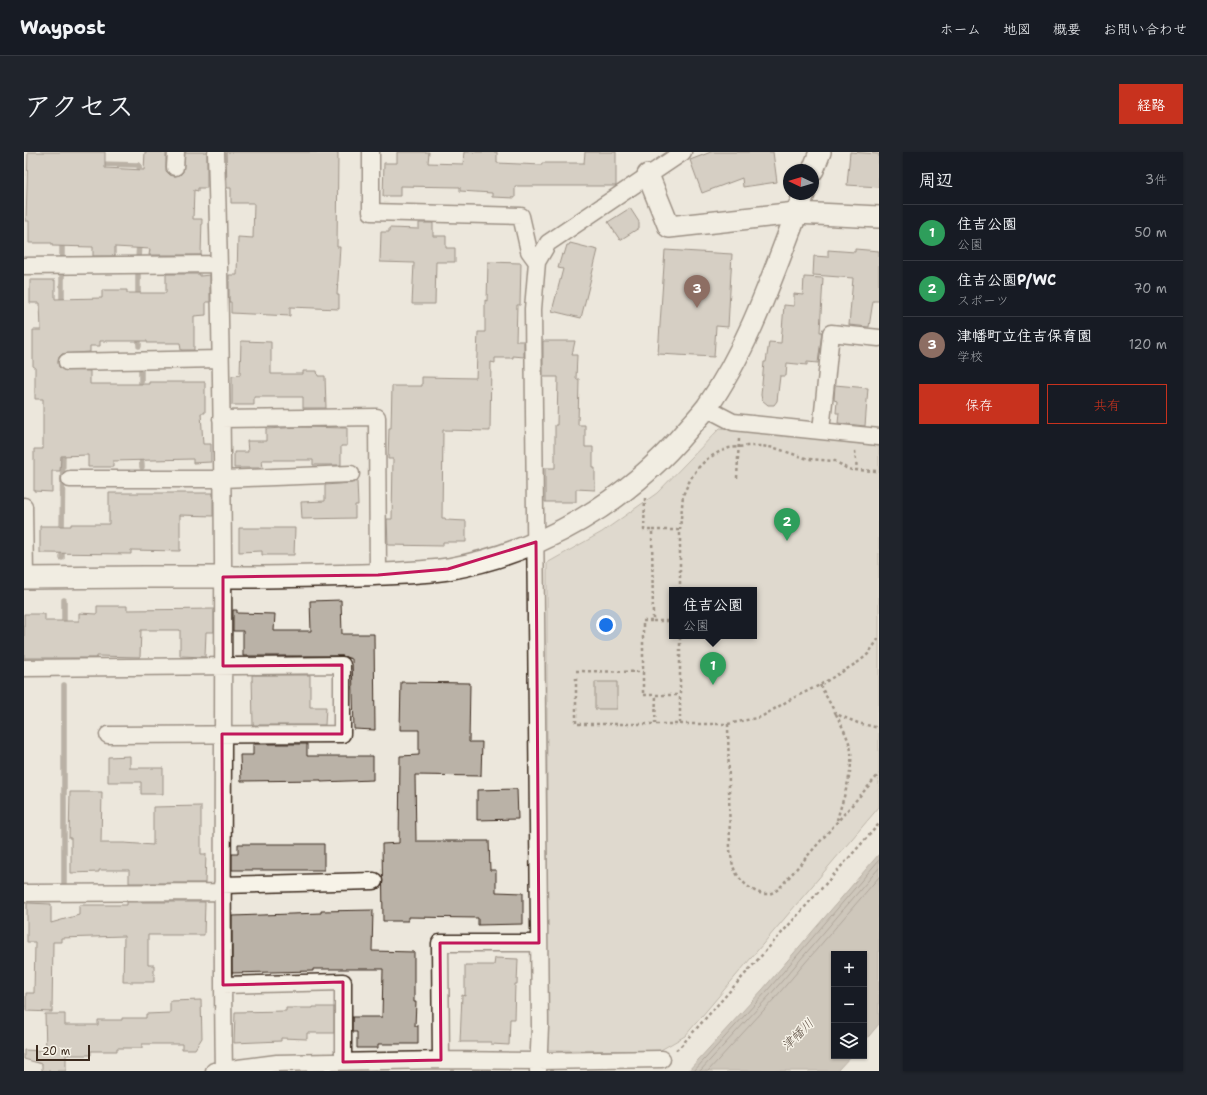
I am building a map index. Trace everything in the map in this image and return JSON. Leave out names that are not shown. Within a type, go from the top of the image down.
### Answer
[{"type":"street","points":[[216,152],[223,577],[223,985],[221,1071],[277,1063],[441,1060],[538,1066],[662,1059]]},
{"type":"street","points":[[371,152],[371,212],[521,216],[528,251],[537,262]]},
{"type":"street","points":[[538,1066],[540,1027],[533,309],[537,262],[548,243],[683,152]]},
{"type":"street","points":[[815,164],[820,152]]},
{"type":"street","points":[[648,175],[669,227],[800,203],[879,217]]},
{"type":"street","points":[[24,506],[25,578],[378,575],[454,568],[503,555],[577,523],[604,506],[635,483],[673,448],[706,408],[730,370],[749,329],[800,203]]},
{"type":"street","points":[[24,266],[219,264]]},
{"type":"street","points":[[821,431],[831,333],[879,338]]},
{"type":"street","points":[[67,362],[220,359]]},
{"type":"street","points":[[706,408],[733,422],[879,437]]},
{"type":"street","points":[[221,419],[377,417],[378,575]]},
{"type":"street","points":[[70,479],[222,479],[351,474]]},
{"type":"street","points":[[24,668],[342,665],[342,734],[108,734]]},
{"type":"street","points":[[24,893],[222,889],[374,881]]},
{"type":"street","points":[[441,1060],[440,943],[539,943]]},
{"type":"street","points":[[223,985],[343,982],[343,1062]]},
{"type":"path","points":[[737,478],[740,423]]},
{"type":"path","points":[[680,587],[680,530],[682,495],[698,468],[718,452],[729,448],[762,446],[775,448],[808,459],[835,461],[852,470],[879,471]]},
{"type":"path","points":[[645,495],[644,530],[680,530]]},
{"type":"path","points":[[652,530],[653,621]]},
{"type":"path","points":[[669,621],[643,621],[643,695],[680,695]]},
{"type":"path","points":[[576,678],[576,724],[728,724],[761,717],[791,699],[820,685],[860,661],[879,638]]},
{"type":"path","points":[[680,639],[680,724]]},
{"type":"path","points":[[576,671],[643,672]]},
{"type":"path","points":[[820,685],[836,714],[851,750],[848,782],[837,821]]},
{"type":"path","points":[[655,724],[656,695]]},
{"type":"path","points":[[836,714],[858,723],[879,728]]},
{"type":"path","points":[[728,724],[730,850],[733,867],[740,879],[757,892],[767,894],[775,892],[784,884],[879,774]]},
{"type":"path","points":[[662,1059],[679,1048],[879,824]]},
{"type":"highlighted area","points":[[536,542],[539,943],[440,943],[441,1060],[343,1062],[343,982],[223,985],[222,734],[342,734],[342,665],[223,666],[223,577],[378,575],[448,569]]},
{"type":"shaded area","points":[[720,428],[879,446],[879,807],[685,1036],[659,1051],[547,1050],[547,563],[602,532],[657,493]]},
{"type":"water","name":"津幡川","points":[[879,854],[879,1024],[867,1038],[867,951],[831,951],[831,1059],[848,1059],[837,1071],[688,1071],[763,989]]},
{"type":"building","points":[[28,152],[105,152],[105,168],[144,170],[145,152],[166,152],[166,171],[170,175],[175,176],[180,175],[183,172],[185,152],[207,152],[207,188],[198,188],[198,191],[194,190],[193,219],[202,219],[201,255],[149,255],[150,249],[115,247],[115,256],[93,256],[93,247],[52,246],[52,243],[29,243],[29,221],[26,221]]},
{"type":"building","points":[[226,152],[338,152],[337,247],[340,247],[337,295],[339,295],[339,309],[290,307],[290,316],[231,313],[231,302],[229,302],[229,275],[237,275],[238,237],[253,238],[254,203],[231,203],[231,188],[227,188]]},
{"type":"building","points":[[397,152],[429,152],[428,163],[463,164],[464,152],[497,152],[497,163],[542,165],[542,163],[584,163],[585,152],[616,152],[616,186],[515,186],[515,198],[492,197],[492,193],[460,191],[460,187],[400,186],[400,196],[383,196],[384,163],[397,163]]},
{"type":"building","points":[[711,152],[773,152],[777,182],[743,187],[742,178],[702,193],[690,160]]},
{"type":"building","points":[[850,152],[879,154],[879,187],[847,185]]},
{"type":"building","points":[[630,208],[639,222],[639,228],[620,240],[608,222]]},
{"type":"building","points":[[419,223],[433,223],[433,236],[446,236],[446,248],[455,248],[455,262],[436,262],[435,304],[412,304],[414,263],[380,262],[381,232],[389,232],[389,228],[419,229]]},
{"type":"building","points":[[570,243],[598,250],[581,318],[552,311],[563,269],[558,268],[562,254],[564,255],[567,245]]},
{"type":"building","points":[[855,249],[879,251],[879,301],[873,301],[869,327],[849,325],[853,278],[813,275],[814,256],[828,257],[828,250],[855,252]]},
{"type":"building","points":[[665,250],[732,254],[728,327],[716,326],[714,357],[658,354]]},
{"type":"building","points":[[488,262],[521,263],[520,305],[517,305],[516,341],[524,341],[524,357],[513,356],[513,358],[495,358],[495,363],[491,362],[490,431],[443,430],[442,518],[445,518],[446,520],[466,521],[466,542],[443,542],[443,546],[388,545],[387,519],[392,519],[393,459],[388,459],[389,428],[391,428],[392,386],[422,386],[422,377],[476,378],[478,332],[485,332],[485,300],[487,301]]},
{"type":"building","points":[[166,274],[200,274],[200,276],[210,275],[210,302],[206,302],[206,315],[194,316],[194,350],[181,350],[180,343],[100,341],[100,346],[90,346],[90,352],[62,354],[59,357],[58,363],[59,367],[63,370],[90,371],[90,384],[205,382],[205,413],[201,413],[203,444],[211,444],[211,462],[193,463],[193,459],[113,461],[113,467],[88,467],[88,455],[61,456],[60,471],[52,471],[52,492],[34,491],[34,449],[43,449],[43,399],[35,399],[33,330],[41,330],[40,303],[30,303],[30,280],[55,280],[55,299],[102,298],[102,290],[127,290],[127,293],[166,293]]},
{"type":"building","points":[[804,277],[823,278],[820,332],[822,332],[818,363],[807,362],[807,365],[787,363],[786,376],[780,376],[777,401],[774,405],[768,405],[762,400],[761,395],[764,362],[766,362],[769,342],[781,343],[784,305],[794,306],[794,294],[803,295]]},
{"type":"building","points":[[241,341],[271,342],[271,374],[303,374],[303,371],[317,371],[318,376],[325,376],[326,408],[303,408],[303,397],[254,397],[254,405],[232,405],[232,376],[240,375]]},
{"type":"building","points":[[543,341],[575,341],[572,355],[577,355],[576,379],[579,379],[578,425],[585,425],[585,447],[593,447],[593,468],[595,468],[595,490],[576,489],[576,502],[545,502],[545,468],[555,468],[555,425],[557,425],[558,377],[543,377]]},
{"type":"building","points":[[835,385],[868,388],[865,426],[838,423],[839,413],[836,413],[837,401],[834,400]]},
{"type":"building","points":[[301,427],[347,428],[347,446],[341,446],[341,465],[313,465],[313,460],[262,460],[263,468],[234,468],[234,452],[248,452],[247,441],[266,441],[266,429]]},
{"type":"building","points":[[357,481],[358,505],[355,505],[355,518],[302,519],[301,502],[325,501],[325,485],[351,483]]},
{"type":"building","points":[[109,493],[213,493],[213,516],[180,515],[180,551],[131,550],[131,554],[40,553],[40,526],[109,524]]},
{"type":"building","points":[[239,528],[295,528],[294,555],[262,555],[262,551],[239,552]]},
{"type":"building","points":[[341,600],[342,634],[374,634],[375,730],[354,729],[352,659],[342,656],[243,656],[243,631],[233,631],[233,610],[237,610],[237,613],[275,614],[274,631],[311,631],[310,601]]},
{"type":"building","points":[[97,606],[127,606],[127,610],[214,609],[214,632],[206,632],[205,657],[180,656],[180,630],[141,630],[140,657],[97,656],[97,658],[24,658],[24,614],[45,614],[45,621],[79,621],[79,613],[97,614]]},
{"type":"building","points":[[252,675],[310,675],[310,707],[326,707],[325,725],[253,725]]},
{"type":"building","points":[[401,682],[470,683],[469,742],[482,742],[481,776],[415,775],[416,841],[489,841],[490,870],[496,870],[496,892],[523,893],[523,924],[478,925],[478,918],[408,917],[408,921],[383,921],[382,844],[399,843],[400,756],[419,755],[419,730],[400,730]]},
{"type":"building","points":[[595,682],[617,682],[617,709],[595,709]]},
{"type":"building","points":[[253,744],[307,744],[307,756],[373,756],[373,780],[321,782],[321,780],[241,781],[240,755],[253,755]]},
{"type":"building","points":[[130,756],[130,768],[163,768],[163,794],[141,794],[141,782],[108,782],[108,757]]},
{"type":"building","points":[[517,789],[518,819],[477,820],[477,790]]},
{"type":"building","points":[[70,792],[102,792],[101,843],[153,845],[153,807],[201,806],[201,854],[206,854],[205,883],[129,883],[129,870],[99,870],[99,872],[71,873],[71,838],[69,838]]},
{"type":"building","points":[[238,844],[324,844],[324,870],[232,870],[232,854],[238,854]]},
{"type":"building","points":[[127,902],[205,902],[204,935],[148,935],[148,965],[154,965],[154,982],[123,982],[124,936],[61,938],[61,942],[53,942],[52,1012],[26,1011],[26,993],[34,993],[35,942],[27,942],[27,903],[51,904],[51,923],[79,915],[79,905],[127,905]]},
{"type":"building","points":[[373,910],[372,951],[414,952],[414,1002],[416,1002],[415,1026],[418,1026],[418,1044],[378,1044],[378,1048],[357,1048],[357,1032],[352,1032],[352,1017],[382,1017],[383,969],[313,969],[313,971],[232,973],[232,916],[321,913],[321,911]]},
{"type":"building","points":[[495,958],[518,959],[517,984],[515,984],[514,1019],[510,1019],[509,1045],[491,1044],[491,1042],[460,1042],[462,995],[465,996],[465,965],[494,965]]},
{"type":"building","points":[[201,1000],[202,1038],[195,1049],[182,1049],[182,1044],[142,1044],[142,1048],[117,1048],[117,1051],[91,1051],[91,1055],[66,1055],[66,1071],[42,1071],[42,1064],[24,1059],[24,1050],[46,1051],[45,1014],[65,1014],[65,1025],[98,1025],[98,1020],[146,1018],[146,1014],[170,1013],[170,1001]]},
{"type":"building","points":[[334,1007],[334,1033],[307,1033],[307,1039],[281,1038],[281,1041],[234,1043],[235,1012],[286,1011],[286,1008]]},
{"type":"waterway","points":[[99,164],[139,165],[140,176]]},
{"type":"waterway","points":[[62,240],[62,260]]},
{"type":"waterway","points":[[138,259],[139,243]]},
{"type":"waterway","points":[[138,274],[138,300]]},
{"type":"waterway","points":[[62,275],[62,305]]},
{"type":"waterway","points":[[139,334],[139,346]]},
{"type":"waterway","points":[[141,369],[141,391]]},
{"type":"waterway","points":[[62,533],[63,450]]},
{"type":"waterway","points":[[141,453],[142,467]]},
{"type":"waterway","points":[[62,546],[62,558]]},
{"type":"waterway","points":[[64,600],[64,628]]},
{"type":"waterway","points":[[64,685],[64,884]]},
{"type":"place","name":"津幡町立住吉保育園","points":[[697,308]]},
{"type":"place","name":"住吉公園P/WC","points":[[787,541]]},
{"type":"place","name":"住吉公園","points":[[713,685]]}]
